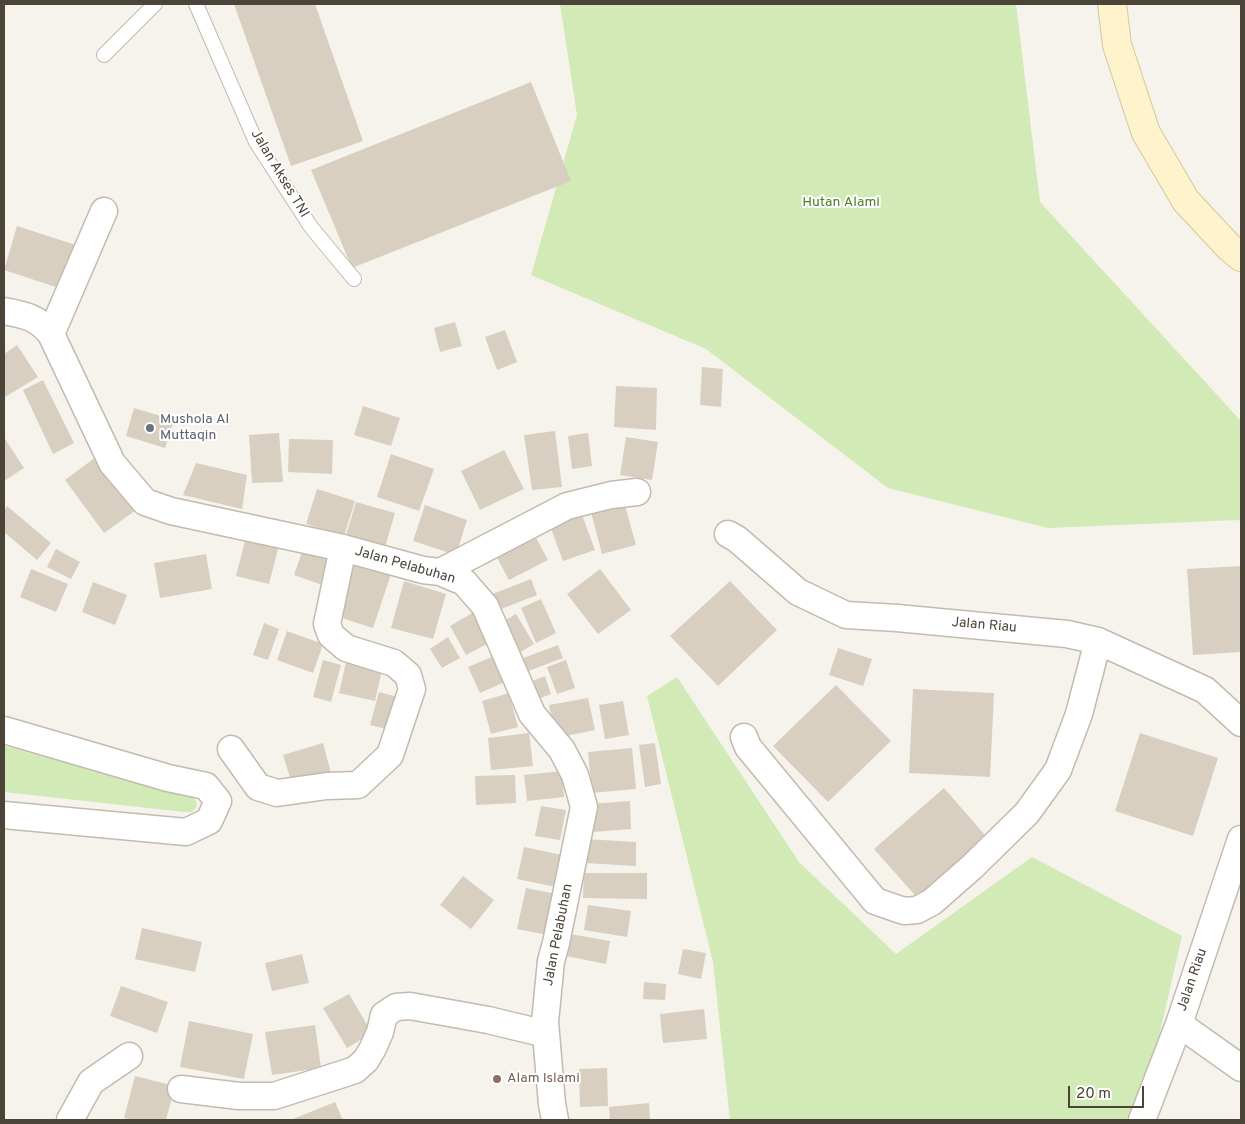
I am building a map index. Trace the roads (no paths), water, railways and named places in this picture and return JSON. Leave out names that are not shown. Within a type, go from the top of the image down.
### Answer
[{"type":"main road","points":[[1112,4],[1117,45],[1146,133],[1186,201],[1229,247],[1241,257]]},
{"type":"street","points":[[51,334],[104,211]]},
{"type":"street","name":"Jalan Pelabuhan","points":[[4,311],[26,316],[42,323],[51,334],[112,463],[144,502],[171,511],[344,548],[423,570],[440,572],[464,582],[485,606],[532,714],[562,750],[575,775],[584,807],[551,961],[545,1022],[555,1120]]},
{"type":"street","points":[[440,572],[567,506],[611,494],[637,492]]},
{"type":"street","name":"Jalan Riau","points":[[728,534],[737,539],[798,592],[846,615],[1068,634],[1098,641],[1205,690],[1241,723]]},
{"type":"street","points":[[231,749],[258,787],[277,793],[358,784],[390,755],[412,689],[408,675],[394,663],[346,648],[331,635],[327,624],[344,548]]},
{"type":"street","points":[[744,737],[748,747],[875,901],[904,911],[917,910],[932,902],[946,890],[1027,813],[1058,770],[1079,714],[1098,641]]},
{"type":"street","points":[[4,730],[168,778],[206,786],[218,801],[209,821],[186,832],[4,815]]},
{"type":"street","name":"Jalan Riau","points":[[1142,1120],[1179,1024],[1241,839]]},
{"type":"street","points":[[181,1090],[239,1096],[274,1096],[355,1070],[366,1060],[373,1048],[384,1015],[396,1007],[410,1006],[434,1010],[488,1020],[546,1034]]},
{"type":"street","points":[[1179,1024],[1241,1068]]},
{"type":"street","points":[[70,1120],[91,1082],[129,1056]]},
{"type":"lane","points":[[104,55],[155,4]]},
{"type":"lane","name":"Jalan Akses TNI","points":[[196,4],[256,142],[311,227],[354,279]]},
{"type":"place","name":"Mushola Al Muttaqin","points":[[150,428]]},
{"type":"place","name":"Alam Islami","points":[[497,1079]]},
{"type":"park label","name":"Hutan Alami","points":[[841,203]]}]
